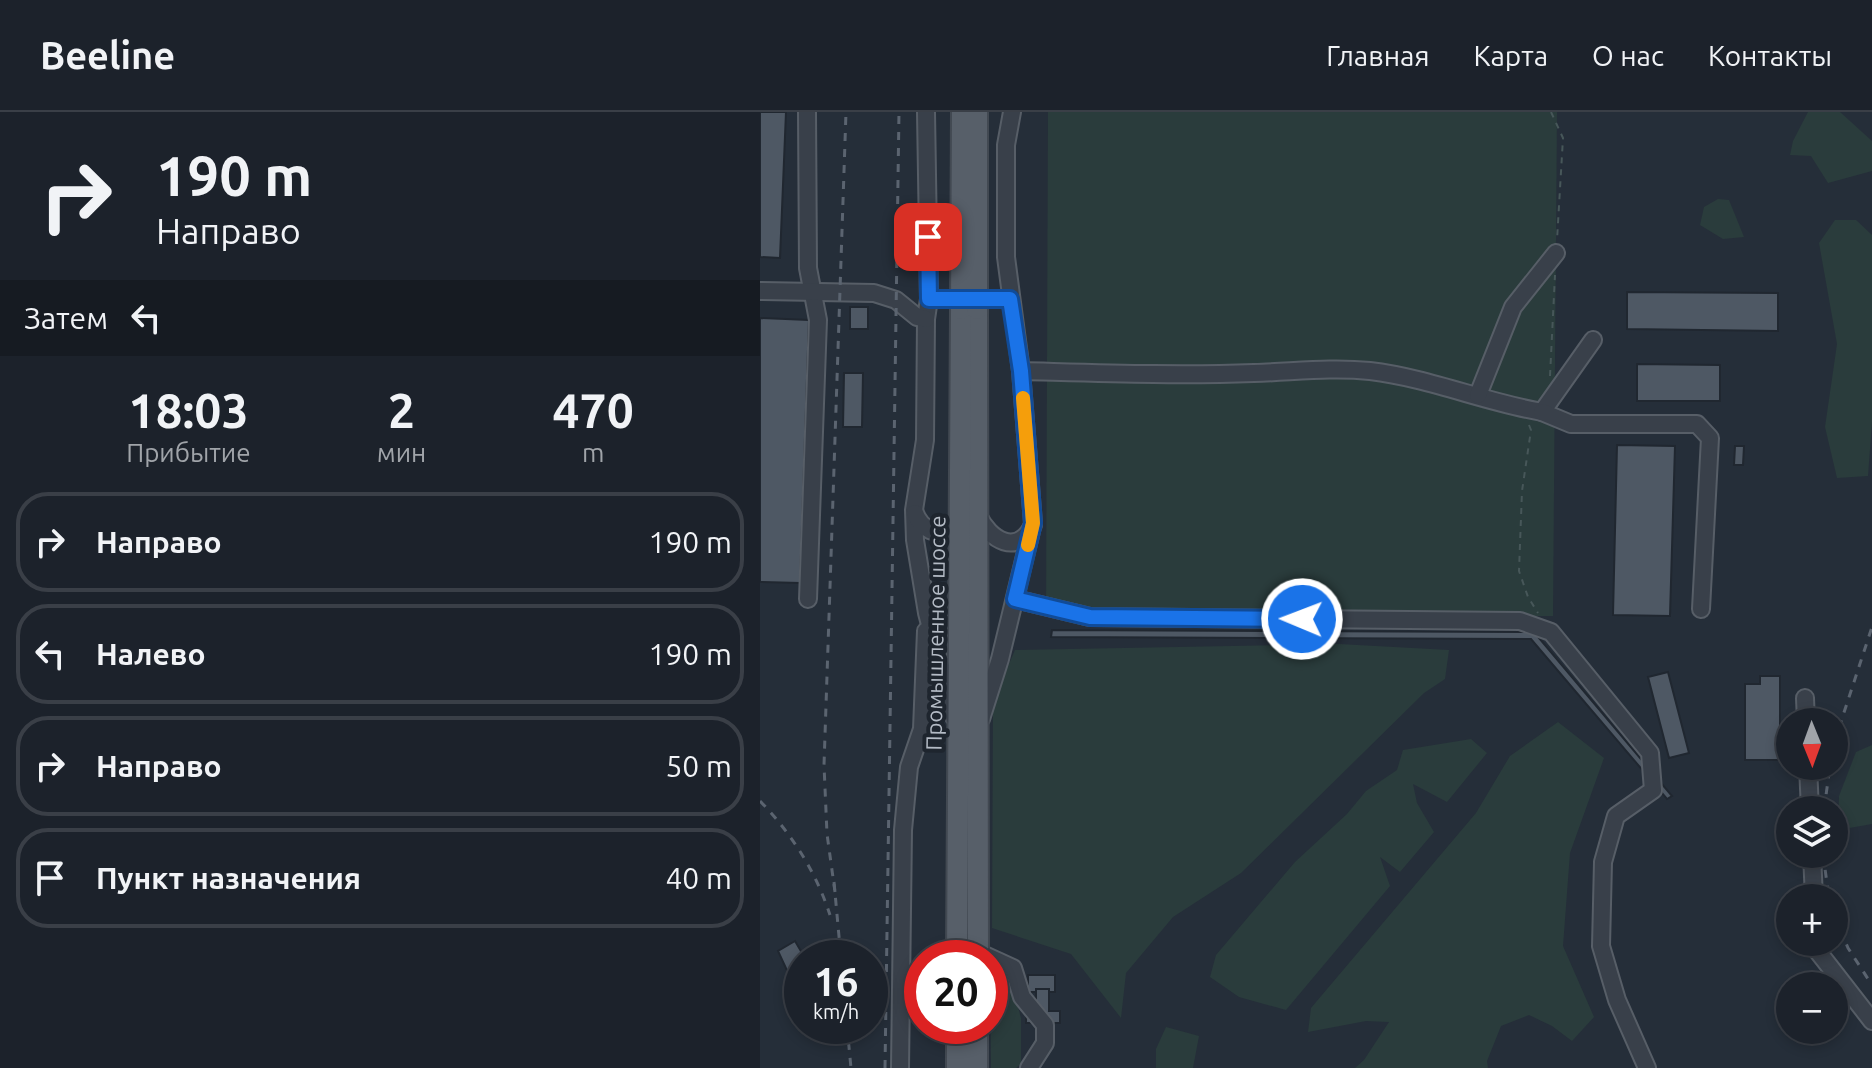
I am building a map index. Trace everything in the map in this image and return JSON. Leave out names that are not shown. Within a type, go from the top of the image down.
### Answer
[{"type":"main road","points":[[962,112],[969,309]]},
{"type":"main road","points":[[969,309],[977,112]]},
{"type":"main road","name":"Промышленное шоссе","points":[[969,309],[969,516],[979,728],[978,940]]},
{"type":"main road","name":"Промышленное шоссе","points":[[957,940],[958,730],[969,516]]},
{"type":"main road","points":[[957,1044],[957,1068]]},
{"type":"main road","points":[[977,1044],[977,1068]]},
{"type":"street","points":[[807,112],[808,268],[818,320],[808,599]]},
{"type":"street","points":[[926,112],[929,299],[926,319],[925,440],[914,510],[915,540],[927,613],[958,730]]},
{"type":"street","points":[[979,728],[1033,523],[1021,371],[1006,257],[1006,159],[1012,112]]},
{"type":"street","points":[[1478,395],[1513,307],[1556,253]]},
{"type":"street","points":[[760,291],[874,293],[896,300],[917,317],[926,319]]},
{"type":"street","points":[[929,299],[1010,299]]},
{"type":"street","points":[[1542,412],[1593,340]]},
{"type":"street","points":[[1021,371],[1180,374],[1337,368],[1411,377],[1542,412],[1571,424],[1697,424],[1710,438],[1701,609]]},
{"type":"street","points":[[914,510],[918,522],[927,530],[940,532],[952,529],[969,516],[995,539],[1004,542],[1022,538],[1033,523]]},
{"type":"street","points":[[1015,599],[1090,617],[1520,621],[1551,632],[1650,753],[1653,790],[1616,816],[1603,862],[1601,946],[1617,1000],[1647,1068]]},
{"type":"street","points":[[900,1068],[903,830],[909,767],[922,729],[927,613]]},
{"type":"street","points":[[1805,698],[1805,708]]},
{"type":"street","points":[[1821,956],[1872,1021]]},
{"type":"street","points":[[1008,966],[1013,968],[1022,997],[1045,1025],[1045,1043],[1029,1068]]},
{"type":"path","points":[[1523,408],[1531,430],[1522,491],[1519,571],[1528,597],[1551,632]]},
{"type":"shaded area","points":[[1048,112],[1557,112],[1553,616],[1046,617]]},
{"type":"shaded area","points":[[1808,112],[1840,112],[1872,141],[1872,171],[1828,183],[1811,156],[1790,155],[1793,141]]},
{"type":"shaded area","points":[[1718,199],[1729,200],[1744,237],[1723,239],[1700,225],[1704,207]]},
{"type":"shaded area","points":[[1835,220],[1856,220],[1872,235],[1872,422],[1868,476],[1837,478],[1825,427],[1837,344],[1819,243]]},
{"type":"shaded area","points":[[1339,644],[1449,650],[1445,679],[1424,693],[1241,873],[1173,917],[1126,973],[1121,1018],[1071,954],[992,928],[993,701],[1015,650]]},
{"type":"shaded area","points":[[1558,722],[1604,758],[1570,853],[1563,946],[1594,1017],[1572,1041],[1552,1026],[1529,1015],[1501,1026],[1487,1061],[1488,1068],[1355,1068],[1364,1060],[1389,1022],[1366,1021],[1308,1032],[1311,1008],[1476,813],[1510,756]]},
{"type":"shaded area","points":[[1471,739],[1487,753],[1447,802],[1413,784],[1417,803],[1434,832],[1400,872],[1380,857],[1390,886],[1286,1010],[1239,997],[1210,977],[1216,955],[1295,862],[1347,814],[1366,791],[1397,770],[1403,750]]},
{"type":"shaded area","points":[[1872,745],[1872,824],[1848,828],[1848,796],[1839,796],[1845,780],[1848,780],[1856,752]]},
{"type":"shaded area","points":[[1008,973],[1021,1018],[1021,1064],[1016,1068],[991,1068],[991,1044],[1008,1044]]},
{"type":"shaded area","points":[[1166,1027],[1199,1036],[1193,1068],[1156,1068],[1156,1049]]},
{"type":"building","points":[[760,112],[786,112],[780,258],[760,257]]},
{"type":"building","points":[[1627,292],[1778,293],[1778,331],[1627,329]]},
{"type":"building","points":[[850,307],[868,307],[868,329],[850,329]]},
{"type":"building","points":[[760,318],[809,320],[800,583],[760,582]]},
{"type":"building","points":[[1637,364],[1720,365],[1720,401],[1637,401]]},
{"type":"building","points":[[844,373],[863,373],[862,427],[843,427]]},
{"type":"building","points":[[1617,445],[1675,446],[1670,616],[1613,615]]},
{"type":"building","points":[[1735,446],[1744,446],[1743,465],[1734,465]]},
{"type":"building","points":[[1052,630],[1534,632],[1672,796],[1667,799],[1531,639],[1051,637]]},
{"type":"building","points":[[1668,672],[1689,753],[1669,758],[1648,677]]},
{"type":"building","points":[[1760,676],[1780,676],[1780,708],[1776,708],[1776,760],[1745,760],[1745,684],[1760,684]]},
{"type":"building","points":[[784,947],[784,964],[778,951]]},
{"type":"building","points":[[1028,975],[1055,975],[1055,992],[1028,992]]},
{"type":"building","points":[[1036,989],[1049,989],[1049,1011],[1060,1011],[1060,1023],[1026,1023],[1026,1011],[1036,1011]]},
{"type":"railway","points":[[835,892],[827,834],[824,765],[846,112]]},
{"type":"railway","points":[[885,1068],[899,112]]},
{"type":"railway","points":[[1845,708],[1872,627]]},
{"type":"railway","points":[[1826,796],[1828,780]]},
{"type":"railway","points":[[760,801],[802,854],[830,915]]},
{"type":"railway","points":[[1825,868],[1827,884]]},
{"type":"railway","points":[[834,882],[839,940]]},
{"type":"railway","points":[[1848,948],[1872,985]]},
{"type":"railway","points":[[849,1044],[851,1068]]},
{"type":"slow traffic","points":[[1023,398],[1033,523],[1028,545]]},
{"type":"route","points":[[928,237],[929,299],[1010,299],[1021,371],[1033,523],[1015,599],[1090,617],[1302,619]]}]
